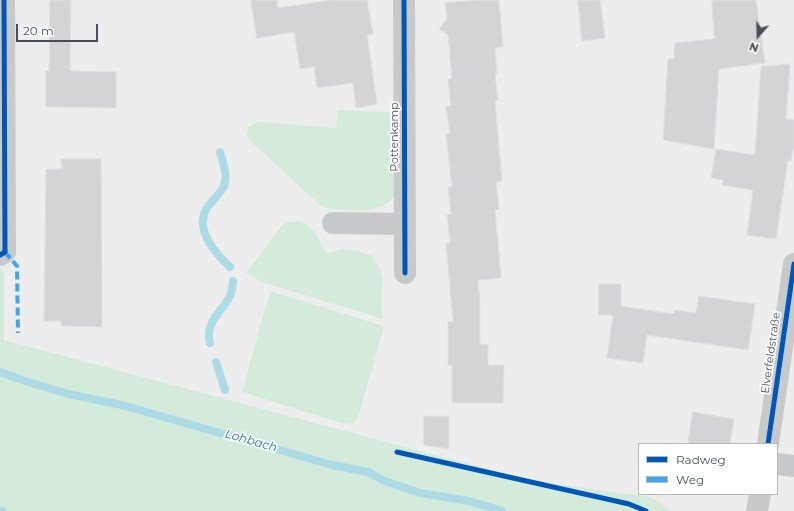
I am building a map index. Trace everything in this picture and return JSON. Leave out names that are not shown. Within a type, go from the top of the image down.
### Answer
[{"type":"street","points":[[2,254],[4,0]]},
{"type":"street","name":"Pottenkamp","points":[[404,0],[405,273]]},
{"type":"street","points":[[333,223],[405,224]]},
{"type":"street","name":"Elverfeldstraße","points":[[768,443],[794,264]]},
{"type":"street","points":[[778,464],[794,466]]},
{"type":"street","points":[[757,511],[760,495]]},
{"type":"green space","points":[[338,110],[395,112],[395,195],[386,204],[380,207],[369,210],[335,210],[321,206],[248,139],[247,136],[247,130],[253,124],[259,122],[336,128]]},
{"type":"green space","points":[[300,221],[310,227],[327,253],[344,249],[358,251],[372,256],[380,268],[383,280],[381,295],[383,319],[262,282],[246,273],[282,225],[287,222]]},
{"type":"green space","points":[[0,270],[4,270],[4,340],[533,481],[651,497],[671,511],[0,511]]},
{"type":"green space","points":[[270,291],[384,326],[359,415],[354,423],[344,424],[242,392]]},
{"type":"building","points":[[50,0],[71,0],[70,71],[116,72],[116,108],[46,107],[46,71],[49,71]]},
{"type":"building","points":[[251,0],[277,0],[278,8],[332,0],[367,0],[373,34],[367,35],[377,104],[356,108],[353,83],[317,88],[314,67],[300,69],[294,32],[257,38]]},
{"type":"building","points":[[499,0],[503,47],[495,48],[497,74],[495,74],[498,100],[495,101],[502,181],[496,182],[499,209],[495,210],[501,278],[478,280],[480,301],[480,344],[488,345],[488,365],[504,365],[503,403],[452,403],[452,365],[448,365],[448,322],[453,322],[446,243],[450,243],[447,215],[451,214],[448,187],[452,187],[446,134],[450,134],[446,106],[451,106],[448,79],[452,78],[448,35],[439,29],[447,19],[445,3]]},
{"type":"building","points":[[578,0],[600,0],[605,38],[582,41]]},
{"type":"building","points":[[712,0],[756,0],[765,63],[719,69],[714,149],[663,140],[668,59],[674,59],[675,43],[714,39]]},
{"type":"building","points":[[790,64],[786,119],[794,120],[794,144],[791,161],[788,160],[776,239],[747,235],[753,190],[722,185],[723,180],[711,178],[716,149],[755,155],[761,67]]},
{"type":"building","points":[[61,159],[101,159],[102,327],[61,326],[61,321],[44,321],[46,169],[62,169]]},
{"type":"building","points":[[599,284],[621,284],[621,306],[674,314],[675,310],[696,313],[699,296],[755,304],[748,350],[647,335],[643,363],[607,358],[613,315],[599,315]]},
{"type":"building","points":[[693,412],[734,419],[730,443],[688,443]]},
{"type":"building","points":[[424,416],[449,416],[449,449],[424,445]]},
{"type":"waterway","points":[[220,152],[225,169],[225,182],[220,192],[207,208],[203,224],[208,240],[213,248],[230,267]]},
{"type":"waterway","points":[[210,343],[209,335],[212,322],[228,300],[231,294],[233,281]]},
{"type":"waterway","points":[[216,362],[225,390]]},
{"type":"waterway","name":"Lohbach","points":[[0,372],[68,394],[122,405],[332,465],[368,472],[382,480],[420,493],[469,501],[502,511]]},
{"type":"marked path","points":[[5,252],[17,266],[18,333]]},
{"type":"cycle path","points":[[0,255],[5,252],[4,0]]},
{"type":"cycle path","points":[[404,0],[405,273]]},
{"type":"cycle path","points":[[768,443],[794,264]]},
{"type":"cycle path","points":[[397,452],[629,504],[646,511]]}]
